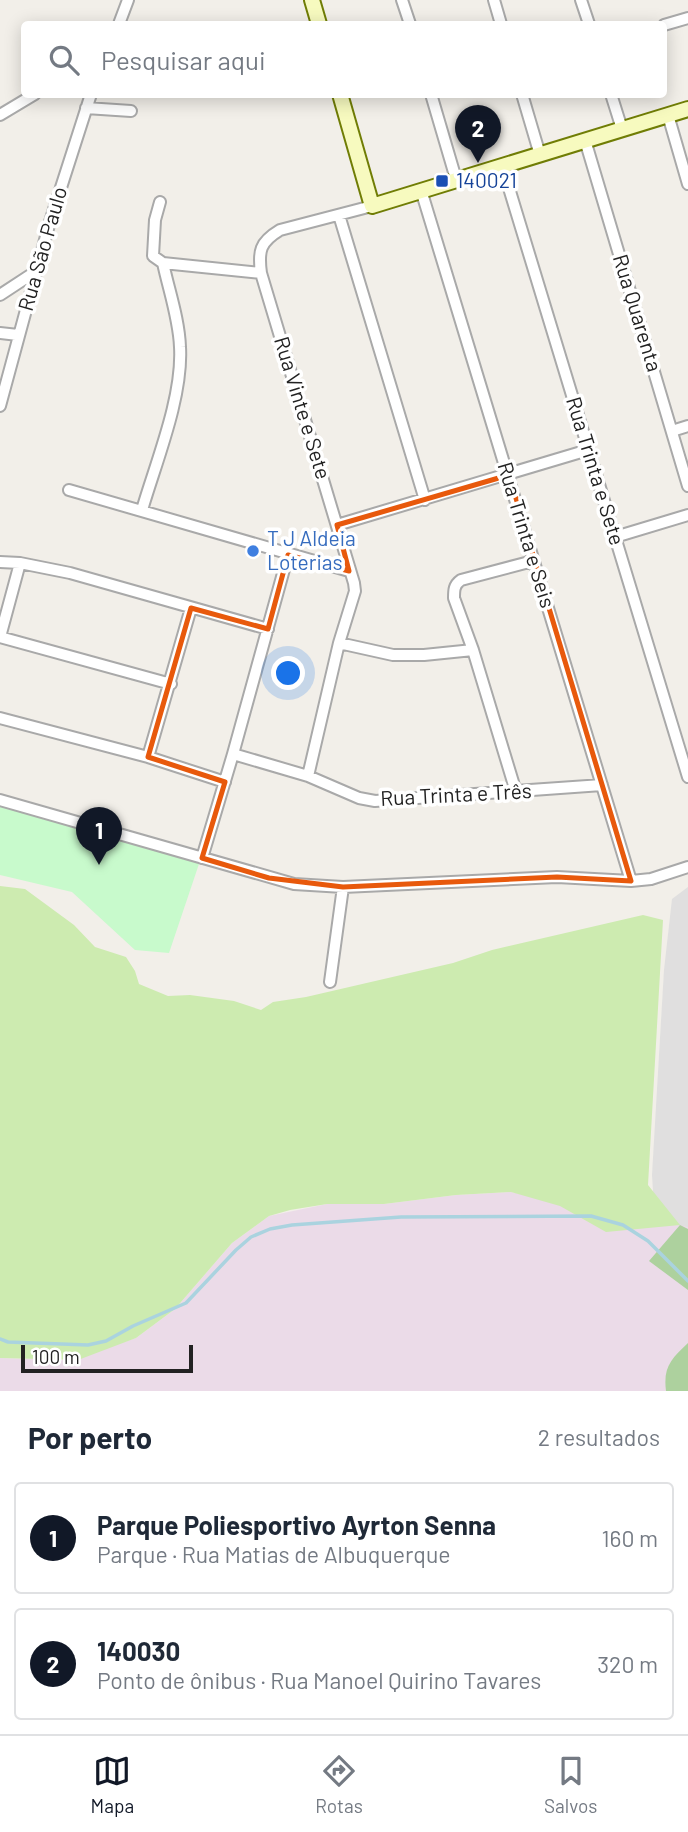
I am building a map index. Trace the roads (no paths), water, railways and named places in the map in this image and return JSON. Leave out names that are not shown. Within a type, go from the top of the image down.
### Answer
[{"type":"main road","points":[[312,0],[318,21]]},
{"type":"main road","points":[[341,98],[372,205],[688,109]]},
{"type":"street","points":[[120,21],[128,0]]},
{"type":"street","points":[[402,0],[409,21]]},
{"type":"street","points":[[494,0],[500,21]]},
{"type":"street","points":[[582,0],[588,21]]},
{"type":"street","points":[[667,24],[688,18]]},
{"type":"street","points":[[0,115],[28,98]]},
{"type":"street","name":"Rua São Paulo","points":[[0,405],[35,272],[90,98]]},
{"type":"street","points":[[432,98],[456,178]]},
{"type":"street","points":[[523,98],[540,155]]},
{"type":"street","points":[[612,98],[622,129]]},
{"type":"street","points":[[86,108],[131,111]]},
{"type":"street","points":[[668,115],[688,184]]},
{"type":"street","name":"Rua Quarenta","points":[[585,140],[688,486]]},
{"type":"street","name":"Rua Trinta e Sete","points":[[502,165],[688,777]]},
{"type":"street","name":"Rua Trinta e Seis","points":[[421,190],[631,881]]},
{"type":"street","points":[[160,202],[152,250],[156,260],[163,263],[261,273]]},
{"type":"street","points":[[372,205],[339,215],[425,500]]},
{"type":"street","name":"Rua Vinte e Sete","points":[[308,776],[339,643],[355,591],[261,273],[259,254],[268,237],[280,230],[339,215]]},
{"type":"street","points":[[142,510],[180,373],[177,324],[163,263]]},
{"type":"street","points":[[0,295],[35,272]]},
{"type":"street","points":[[0,333],[18,335]]},
{"type":"street","points":[[672,431],[688,426]]},
{"type":"street","points":[[337,525],[588,450]]},
{"type":"street","points":[[69,490],[349,571]]},
{"type":"street","points":[[615,537],[688,515]]},
{"type":"street","points":[[202,858],[288,555]]},
{"type":"street","points":[[516,792],[473,650],[454,598],[456,584],[461,580],[533,561]]},
{"type":"street","points":[[0,562],[20,563],[70,573],[268,629]]},
{"type":"street","points":[[20,563],[3,613],[0,637],[171,684]]},
{"type":"street","points":[[148,757],[191,608]]},
{"type":"street","points":[[339,643],[393,655],[473,650]]},
{"type":"street","points":[[0,718],[148,757],[225,782]]},
{"type":"street","name":"Rua Trinta e Três","points":[[233,754],[308,776],[359,798],[375,801],[602,785]]},
{"type":"street","points":[[0,800],[294,884],[343,887],[557,877],[631,881],[651,879],[688,867]]},
{"type":"street","points":[[330,982],[343,887]]},
{"type":"waterway","points":[[0,1339],[8,1342],[88,1345],[106,1341],[186,1303],[251,1237],[270,1229],[292,1225],[401,1217],[591,1216],[623,1225],[648,1241],[688,1281]]},
{"type":"place","name":"140030","points":[[478,163]]},
{"type":"place","name":"140021","points":[[442,181]]},
{"type":"place","name":"T J Aldeia Loterias","points":[[253,551]]},
{"type":"place","name":"Parque Poliesportivo Ayrton Senna","points":[[99,865]]}]
